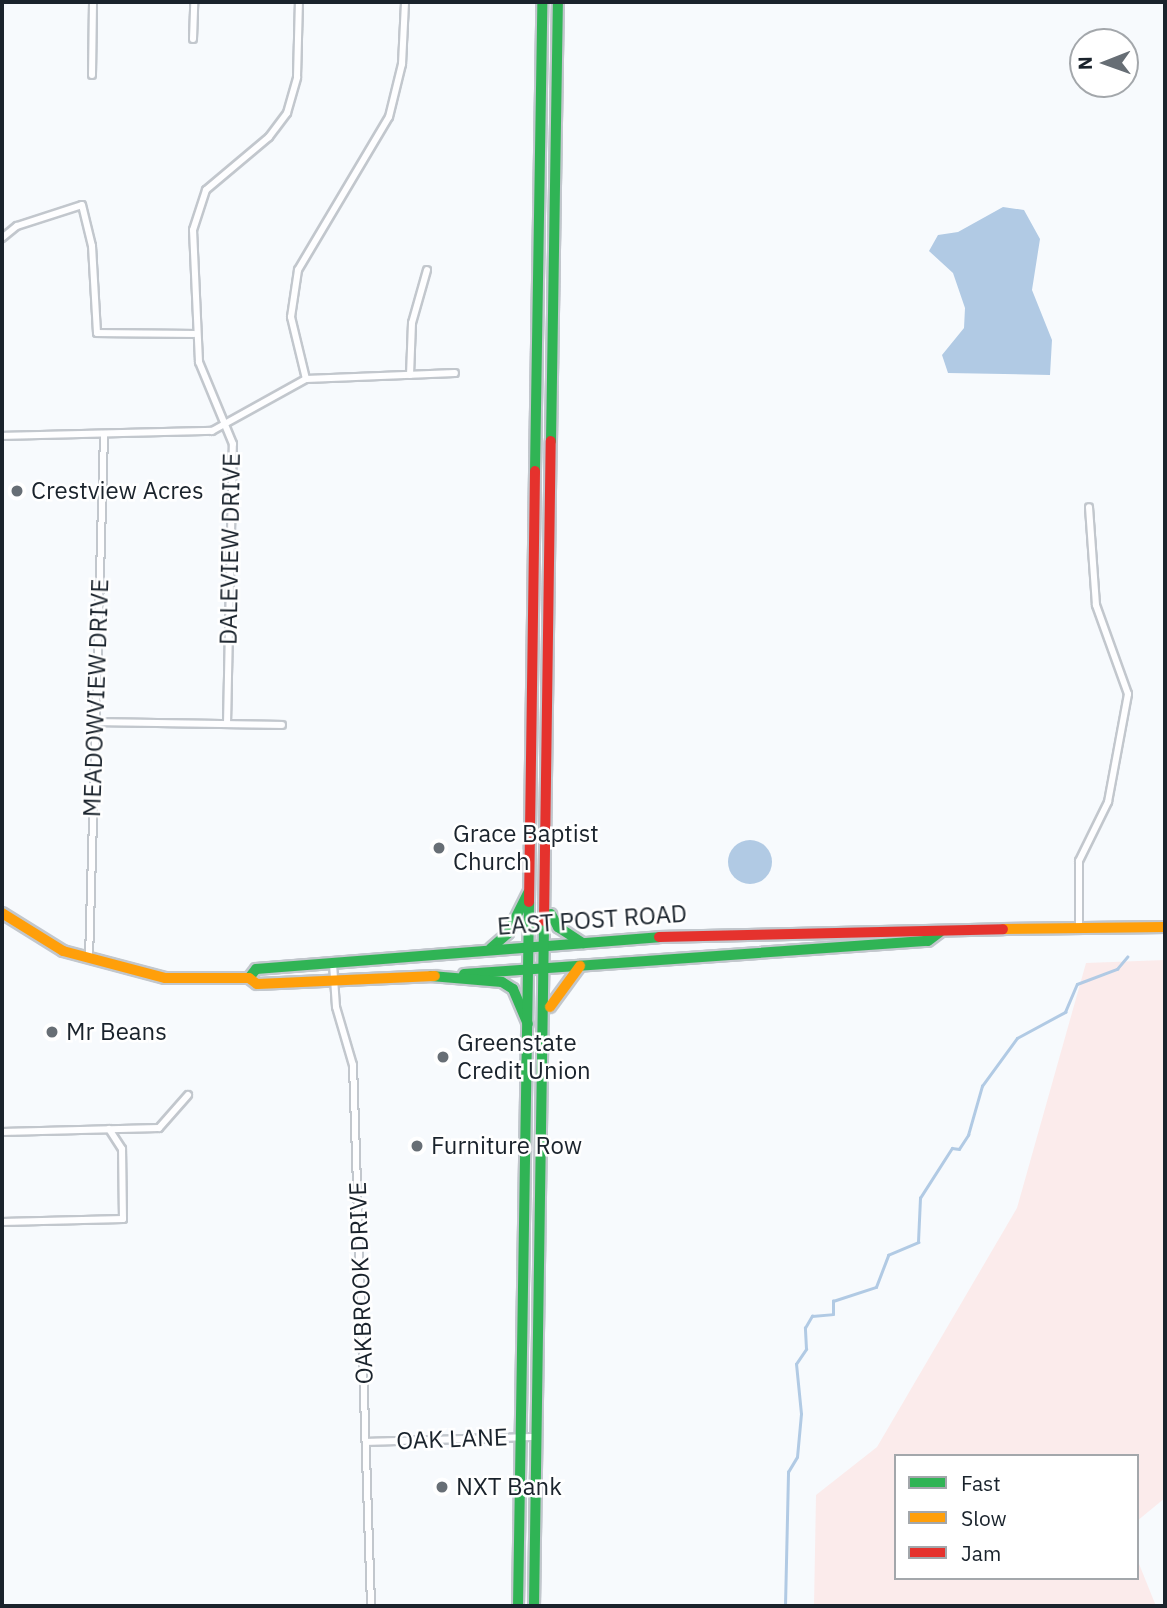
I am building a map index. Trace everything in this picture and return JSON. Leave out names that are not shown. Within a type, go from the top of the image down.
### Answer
[{"type":"main road","points":[[518,1606],[531,1032],[542,2]]},
{"type":"main road","points":[[534,1606],[548,1014],[558,2]]},
{"type":"main road","points":[[491,948],[516,921],[532,883]]},
{"type":"main road","points":[[549,907],[554,922],[583,943]]},
{"type":"main road","name":"EAST POST ROAD","points":[[2,913],[89,961],[165,978],[249,978],[257,984],[531,970],[928,942],[940,932]]},
{"type":"main road","name":"EAST POST ROAD","points":[[249,978],[256,970],[491,948],[829,927],[925,925],[940,932],[1165,927]]},
{"type":"main road","points":[[548,1014],[558,989],[580,966]]},
{"type":"main road","points":[[431,976],[502,982],[513,989],[531,1032]]},
{"type":"street","points":[[92,75],[93,2]]},
{"type":"street","points":[[193,39],[194,2]]},
{"type":"street","name":"DALEVIEW DRIVE","points":[[227,724],[233,444],[228,428],[211,398],[194,334],[193,230],[200,202],[287,113],[297,78],[299,2]]},
{"type":"street","points":[[306,379],[291,317],[298,270],[389,117],[402,64],[405,2]]},
{"type":"street","points":[[2,238],[17,226],[82,205],[92,246],[97,333],[194,334]]},
{"type":"street","points":[[410,375],[412,323],[427,270]]},
{"type":"street","points":[[2,436],[228,428],[306,379],[455,373]]},
{"type":"street","name":"MEADOWVIEW DRIVE","points":[[89,961],[104,434]]},
{"type":"street","points":[[1079,928],[1079,861],[1108,802],[1128,702],[1123,670],[1096,605],[1089,507]]},
{"type":"street","points":[[96,722],[282,725]]},
{"type":"street","name":"OAKBROOK DRIVE","points":[[333,964],[334,981],[353,1065],[368,1442],[371,1606]]},
{"type":"street","points":[[2,1132],[159,1128],[188,1095]]},
{"type":"street","points":[[2,1222],[123,1219],[122,1149],[109,1129]]},
{"type":"street","name":"OAK LANE","points":[[368,1442],[537,1437]]},
{"type":"shaded area","points":[[1165,960],[1165,1498],[1139,1519],[1139,1454],[894,1454],[894,1580],[1139,1580],[1139,1564],[1156,1606],[814,1606],[816,1495],[877,1447],[1017,1208],[1086,963]]},
{"type":"water","points":[[1003,207],[1024,210],[1040,239],[1032,290],[1052,340],[1050,375],[948,373],[942,355],[964,328],[965,308],[953,273],[929,251],[938,235],[958,232]]},
{"type":"water","points":[[750,840],[765,847],[772,862],[765,877],[750,884],[735,877],[728,862],[735,847]]},
{"type":"waterway","points":[[785,1606],[788,1472],[797,1457],[801,1414],[796,1364],[806,1349],[805,1328],[812,1316],[833,1314],[833,1301],[876,1287],[888,1255],[918,1242],[920,1198],[952,1148],[959,1149],[968,1135],[982,1086],[1017,1038],[1065,1012],[1077,984],[1117,969],[1127,957]]},
{"type":"traffic: fast","points":[[535,471],[542,2]]},
{"type":"traffic: fast","points":[[551,441],[558,2]]},
{"type":"traffic: fast","points":[[491,948],[508,933],[528,893]]},
{"type":"traffic: fast","points":[[518,1606],[529,902]]},
{"type":"traffic: fast","points":[[551,914],[558,927],[583,943]]},
{"type":"traffic: fast","points":[[534,1606],[544,921]]},
{"type":"traffic: fast","points":[[464,974],[928,941],[940,932]]},
{"type":"traffic: fast","points":[[249,978],[256,969],[659,937]]},
{"type":"traffic: fast","points":[[431,976],[502,982],[513,989],[528,1024]]},
{"type":"traffic: slow","points":[[2,913],[63,951],[165,978],[249,978],[257,984],[435,976]]},
{"type":"traffic: slow","points":[[1003,929],[1165,927]]},
{"type":"traffic: slow","points":[[550,1007],[580,966]]},
{"type":"traffic: jam","points":[[544,921],[551,441]]},
{"type":"traffic: jam","points":[[529,902],[535,471]]},
{"type":"traffic: jam","points":[[659,937],[1003,929]]},
{"type":"place","name":"Crestview Acres","points":[[17,491]]},
{"type":"place","name":"Grace Baptist Church","points":[[439,848]]},
{"type":"place","name":"Mr Beans","points":[[52,1032]]},
{"type":"place","name":"Greenstate Credit Union","points":[[443,1057]]},
{"type":"place","name":"Furniture Row","points":[[417,1146]]},
{"type":"place","name":"NXT Bank","points":[[442,1487]]}]
